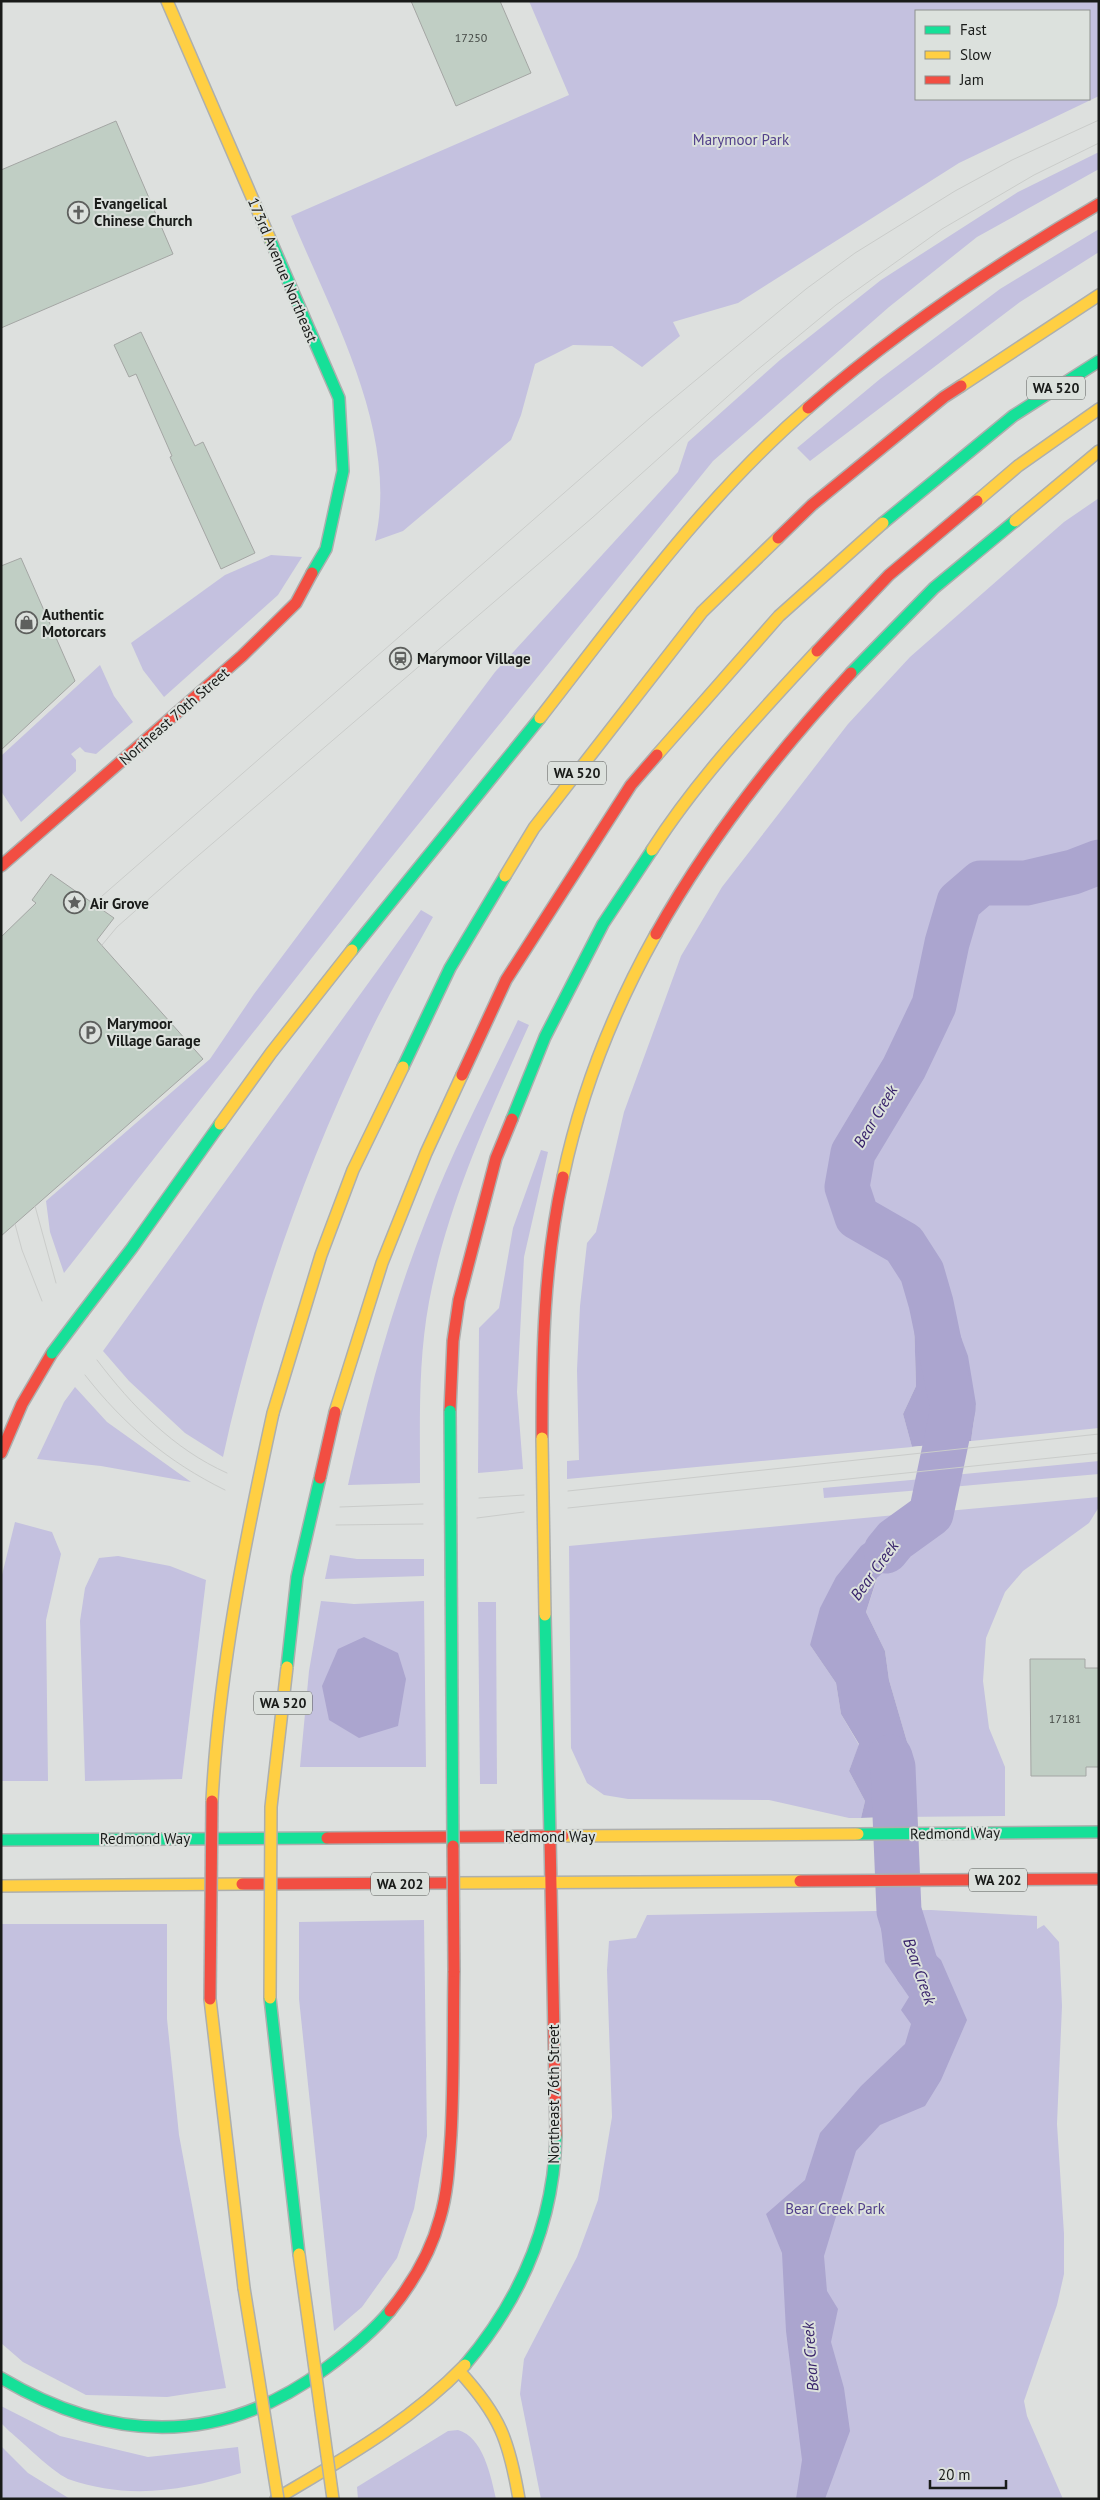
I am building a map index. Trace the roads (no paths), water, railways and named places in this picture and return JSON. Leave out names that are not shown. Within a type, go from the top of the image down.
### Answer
[{"type":"main road","name":"173rd Avenue Northeast","points":[[167,1],[338,398],[343,471],[326,549]]},
{"type":"main road","points":[[1,1453],[22,1404],[52,1353],[130,1255],[271,1054],[532,728],[628,603],[711,504],[799,418],[852,370],[983,272],[1099,204]]},
{"type":"main road","name":"WA 520","points":[[277,2499],[244,2288],[210,1999],[211,1802],[221,1689],[241,1565],[273,1413],[321,1255],[352,1170],[450,968],[534,828],[702,612],[812,505],[944,397],[1099,295]]},
{"type":"main road","name":"WA 520","points":[[333,2499],[299,2254],[270,1998],[271,1806],[296,1577],[335,1412],[382,1263],[426,1153],[506,980],[631,785],[779,616],[899,508],[1013,416],[1099,361]]},
{"type":"main road","points":[[1,2378],[16,2388],[75,2415],[140,2429],[199,2426],[253,2411],[315,2378],[375,2329],[407,2289],[438,2227],[448,2176],[452,2120],[454,1971],[450,1411],[453,1341],[459,1300],[496,1158],[545,1037],[603,924],[669,823],[749,725],[889,575],[1018,466],[1099,409]]},
{"type":"main road","name":"Northeast 76th Street","points":[[277,2499],[392,2428],[460,2372],[481,2348],[514,2298],[536,2250],[549,2204],[556,2141],[545,1615],[542,1335],[548,1264],[568,1159],[577,1119],[605,1037],[646,948],[667,912],[726,825],[794,738],[834,692],[936,587],[1099,451]]},
{"type":"main road","name":"Northeast 70th Street","points":[[1,866],[242,656],[296,603],[326,549]]},
{"type":"main road","name":"Redmond Way","points":[[1,1840],[1099,1832]]},
{"type":"main road","name":"WA 202","points":[[1,1886],[551,1884],[1099,1879]]},
{"type":"main road","points":[[460,2372],[489,2406],[496,2418],[507,2448],[519,2499]]},
{"type":"water","points":[[935,1267],[968,1356],[976,1404],[971,1441],[912,1447],[903,1414],[916,1386],[913,1286]]},
{"type":"water","points":[[947,1511],[877,1578],[866,1612],[885,1651],[889,1680],[910,1752],[898,1817],[861,1818],[865,1801],[849,1771],[859,1744],[841,1714],[836,1683],[810,1645],[820,1608],[836,1577],[861,1546],[906,1514]]},
{"type":"water","points":[[364,1637],[398,1653],[406,1679],[398,1726],[359,1738],[329,1720],[322,1686],[338,1649]]},
{"type":"water","points":[[904,1910],[917,1938],[941,1960],[967,2020],[941,2080],[925,2106],[880,2125],[856,2151],[824,2256],[827,2291],[838,2309],[831,2342],[844,2388],[850,2431],[825,2499],[796,2499],[802,2460],[786,2331],[782,2253],[766,2214],[805,2180],[820,2133],[861,2086],[905,2044],[911,2024],[901,2010],[909,1997],[885,1962],[879,1911]]},
{"type":"waterway","name":"Bear Creek","points":[[886,1551],[895,1540],[931,1514],[953,1409],[931,1303],[922,1272],[904,1244],[857,1217],[847,1187],[853,1153],[904,1068],[934,1005],[947,943],[959,902],[981,883],[1026,883],[1073,872],[1099,862]]},
{"type":"waterway","name":"Bear Creek","points":[[890,1757],[893,1767],[899,1911],[917,1969]]},
{"type":"tram line","points":[[94,903],[650,418],[806,289],[855,253],[955,191],[1012,160],[1099,120]]},
{"type":"tram line","points":[[102,945],[117,927],[185,867],[592,518],[756,371],[836,305],[942,229],[1034,175],[1099,143]]},
{"type":"tram line","points":[[35,1206],[56,1283]]},
{"type":"tram line","points":[[15,1224],[22,1250],[42,1301]]},
{"type":"tram line","points":[[97,1360],[124,1394],[171,1439],[207,1463],[227,1473]]},
{"type":"tram line","points":[[85,1375],[115,1410],[148,1441],[185,1467],[225,1490]]},
{"type":"tram line","points":[[568,1491],[1099,1434]]},
{"type":"tram line","points":[[568,1508],[1099,1453]]},
{"type":"tram line","points":[[479,1498],[524,1495]]},
{"type":"tram line","points":[[340,1507],[423,1504]]},
{"type":"tram line","points":[[477,1518],[524,1512]]},
{"type":"tram line","points":[[336,1525],[423,1524]]},
{"type":"place","name":"Evangelical Chinese Church","points":[[78,212]]},
{"type":"place","name":"Authentic Motorcars","points":[[26,623]]},
{"type":"place","name":"Marymoor Village","points":[[401,658]]},
{"type":"place","name":"Air Grove","points":[[74,903]]},
{"type":"place","name":"Marymoor Village Garage","points":[[91,1032]]},
{"type":"park label","name":"Marymoor Park","points":[[741,139]]},
{"type":"park label","name":"Bear Creek Park","points":[[835,2208]]}]
